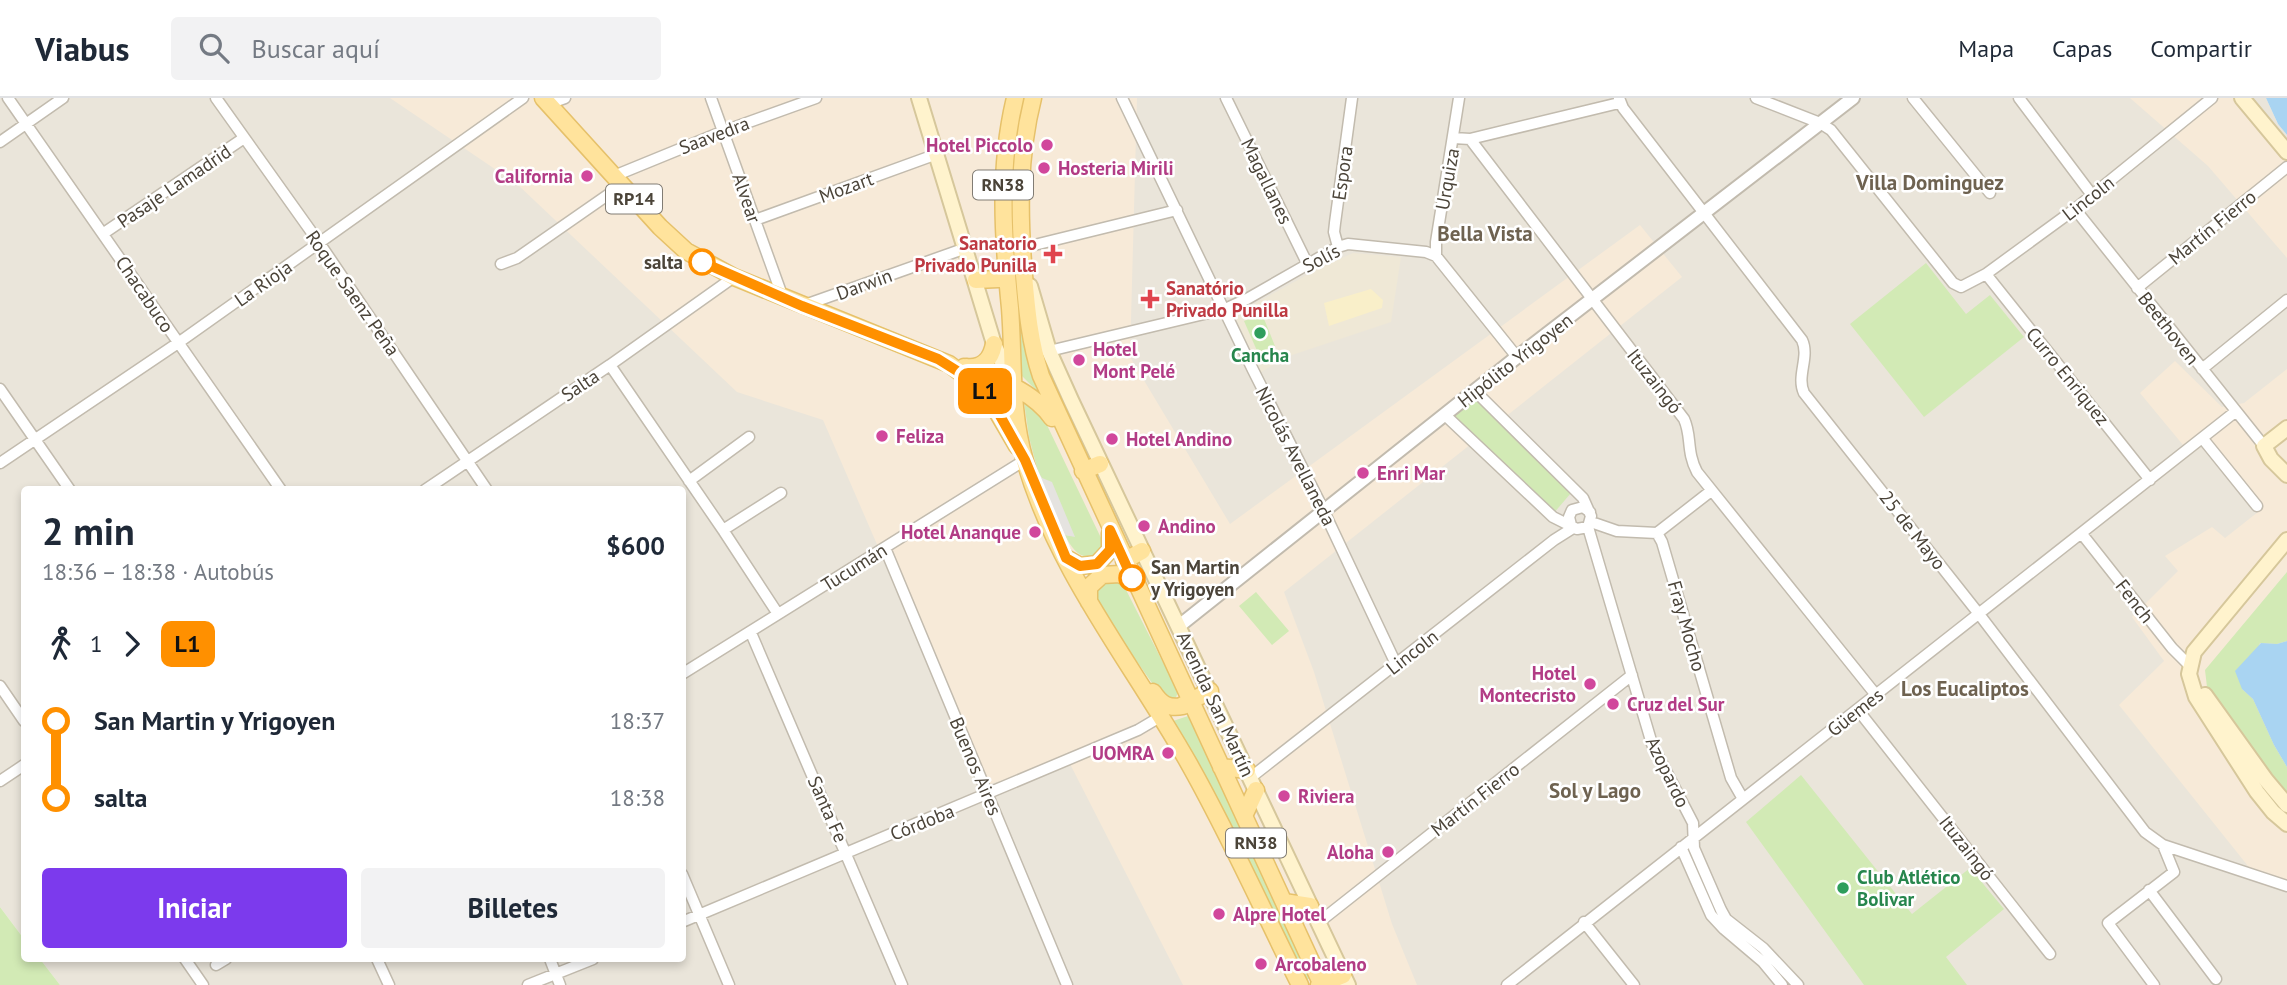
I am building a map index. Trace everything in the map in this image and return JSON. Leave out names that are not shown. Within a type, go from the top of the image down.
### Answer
[{"type":"main road","points":[[919,98],[994,344],[1013,386]]},
{"type":"main road","name":"RN38","points":[[1015,98],[1007,137],[1003,178],[1006,273],[1013,341],[1013,386],[1025,460],[1066,558],[1089,602],[1201,785],[1300,985]]},
{"type":"main road","name":"RN38","points":[[1033,98],[1022,155],[1020,228],[1033,352],[1050,401],[1187,704],[1221,767],[1321,985]]},
{"type":"main road","points":[[2242,98],[2287,152]]},
{"type":"main road","name":"RP14","points":[[546,101],[660,227],[686,251],[734,277],[802,306],[1013,386],[1047,411],[1070,443]]},
{"type":"main road","name":"Avenida San Martín","points":[[1023,267],[1049,351],[1100,464],[1345,980]]},
{"type":"main road","points":[[976,281],[998,279],[1006,273]]},
{"type":"main road","points":[[957,366],[982,365],[990,358],[994,344]]},
{"type":"main road","name":"RP14","points":[[957,366],[985,391],[1025,460]]},
{"type":"main road","points":[[2286,431],[2264,446],[2271,459],[2287,475]]},
{"type":"main road","points":[[1083,471],[1100,464]]},
{"type":"main road","points":[[1066,558],[1080,566],[1097,564],[1110,550],[1110,530]]},
{"type":"main road","points":[[2287,540],[2194,652],[2190,666],[2192,689],[2215,730],[2261,798],[2287,824]]},
{"type":"main road","points":[[1124,561],[1142,551]]},
{"type":"main road","points":[[1089,602],[1089,587],[1102,575],[1120,574],[1134,582]]},
{"type":"main road","points":[[1114,644],[1134,662],[1162,704],[1172,708],[1187,704]]},
{"type":"main road","points":[[2190,666],[2214,709],[2287,805]]},
{"type":"main road","points":[[1160,718],[1210,691]]},
{"type":"main road","points":[[1221,767],[1251,779],[1244,816]]},
{"type":"main road","points":[[1284,902],[1310,906]]},
{"type":"main road","points":[[1321,985],[1345,980]]},
{"type":"street","name":"Chacabuco","points":[[8,98],[278,486]]},
{"type":"street","points":[[0,142],[64,98]]},
{"type":"street","name":"Roque Saenz Peña","points":[[216,98],[320,244],[484,486]]},
{"type":"street","name":"La Rioja","points":[[0,463],[320,244],[523,98]]},
{"type":"street","points":[[546,101],[565,98]]},
{"type":"street","name":"Alvear","points":[[712,98],[783,298]]},
{"type":"street","name":"Saavedra","points":[[501,264],[517,258],[618,181],[724,131],[816,98]]},
{"type":"street","name":"Nicolás Avellaneda","points":[[1122,98],[1396,664]]},
{"type":"street","name":"Magallanes","points":[[1226,98],[1308,265]]},
{"type":"street","name":"Espora","points":[[1338,247],[1334,232],[1352,98]]},
{"type":"street","name":"Urquiza","points":[[1436,257],[1436,242],[1460,98]]},
{"type":"street","points":[[1756,98],[1821,123]]},
{"type":"street","name":"Hipólito Yrigoyen","points":[[1179,626],[1517,357],[1853,98]]},
{"type":"street","points":[[1913,98],[1990,193]]},
{"type":"street","points":[[2019,98],[2092,195]]},
{"type":"street","name":"Lincoln","points":[[1821,123],[1831,130],[1956,286],[1965,285],[1986,274],[2075,209],[2212,98]]},
{"type":"street","points":[[1454,138],[1470,139],[1619,101]]},
{"type":"street","name":"25 de Mayo","points":[[1619,101],[1802,340],[1805,346],[1801,379],[1804,393],[1979,614],[2145,832],[2163,845],[2287,886]]},
{"type":"street","name":"Pasaje Lamadrid","points":[[104,233],[244,138]]},
{"type":"street","name":"Ituzaingó","points":[[1470,139],[1684,419],[1690,458],[1697,472],[1876,695]]},
{"type":"street","name":"Mozart","points":[[755,220],[937,154]]},
{"type":"street","name":"Martín Fierro","points":[[2137,288],[2287,167]]},
{"type":"street","name":"Beethoven","points":[[2075,209],[2264,446]]},
{"type":"street","points":[[1022,248],[1177,210]]},
{"type":"street","name":"Solís","points":[[1049,351],[1225,309],[1248,299],[1338,247],[1357,243],[1426,252],[1436,257]]},
{"type":"street","name":"Darwin","points":[[802,306],[966,248]]},
{"type":"street","points":[[1436,257],[1517,357]]},
{"type":"street","name":"Curro Enriquez","points":[[1986,274],[2150,480]]},
{"type":"street","name":"Salta","points":[[431,486],[734,277]]},
{"type":"street","points":[[2202,369],[2287,300]]},
{"type":"street","points":[[610,365],[778,614]]},
{"type":"street","points":[[0,389],[67,486]]},
{"type":"street","name":"Azopardo","points":[[1475,391],[1583,498],[1652,744],[1693,823],[1694,848],[1726,919],[1763,948],[1798,985]]},
{"type":"street","name":"Güemes","points":[[1512,984],[1584,922],[2235,412]]},
{"type":"street","points":[[1445,415],[1552,517],[1581,530],[1590,520]]},
{"type":"street","points":[[689,481],[750,437]]},
{"type":"street","points":[[2203,439],[2257,506]]},
{"type":"street","name":"Tucumán","points":[[686,672],[1025,460]]},
{"type":"street","points":[[1572,526],[1570,513],[1583,507],[1590,520],[1617,531],[1657,533],[1711,491]]},
{"type":"street","points":[[723,530],[781,494]]},
{"type":"street","name":"Lincoln","points":[[1251,779],[1572,526]]},
{"type":"street","name":"Fray Mocho","points":[[1657,533],[1662,542],[1731,778],[1742,799]]},
{"type":"street","name":"Fench","points":[[2082,534],[2172,648],[2190,666]]},
{"type":"street","name":"Buenos Aires","points":[[885,548],[1067,985]]},
{"type":"street","name":"Santa Fe","points":[[751,633],[902,985]]},
{"type":"street","name":"Martín Fierro","points":[[1318,923],[1633,675]]},
{"type":"street","points":[[0,686],[21,717]]},
{"type":"street","name":"Ituzaingó","points":[[1858,710],[2050,954]]},
{"type":"street","name":"Córdoba","points":[[686,920],[988,795],[1160,718]]},
{"type":"street","points":[[0,781],[21,767]]},
{"type":"street","points":[[2154,985],[2108,923],[2174,872],[2163,845]]},
{"type":"street","points":[[1681,847],[1711,915],[1763,962],[1782,985]]},
{"type":"street","points":[[686,883],[729,985]]},
{"type":"street","points":[[2149,890],[2216,979]]},
{"type":"street","points":[[1584,922],[1634,985]]},
{"type":"street","points":[[188,962],[203,985]]},
{"type":"street","points":[[216,965],[221,962]]},
{"type":"street","points":[[378,962],[389,985]]},
{"type":"street","points":[[551,962],[560,985]]},
{"type":"street","points":[[528,985],[586,962]]},
{"type":"shaded area","points":[[0,98],[2266,98],[2278,124],[2287,135],[2287,641],[2277,644],[2274,745],[2287,767],[2287,985],[60,985],[42,962],[686,962],[686,486],[21,486],[21,935],[0,907]]},
{"type":"shaded area","points":[[390,98],[1137,98],[1130,357],[1230,524],[1640,225],[1682,277],[1284,592],[1314,672],[1392,924],[1417,985],[1183,985],[1069,762],[979,787],[823,420],[737,392],[517,184]]},
{"type":"shaded area","points":[[2130,98],[2251,98],[2287,143],[2287,258],[2208,166]]},
{"type":"shaded area","points":[[1353,253],[1401,257],[1391,322],[1289,356],[1261,372],[1234,315]]},
{"type":"shaded area","points":[[2175,361],[2222,407],[2244,403],[2287,369],[2287,572],[2205,671],[2269,772],[2287,795],[2287,889],[2264,886],[2119,705],[2164,661],[2132,617],[2178,571],[2165,556],[2212,527],[2225,538],[2258,512],[2201,433],[2183,445],[2140,393]]},
{"type":"shaded area","points":[[1038,472],[1042,478],[1052,482],[1075,537],[1065,535]]},
{"type":"green space","points":[[1020,98],[1025,98],[1015,156],[1013,249],[1019,310],[1037,391],[1021,375],[1010,255],[1010,152]]},
{"type":"green space","points":[[1926,263],[1966,314],[1990,295],[2024,337],[1924,417],[1850,324]]},
{"type":"green space","name":"Cancha","points":[[1262,314],[1275,346],[1258,353],[1244,321]]},
{"type":"green space","points":[[1475,391],[1571,493],[1553,514],[1445,415]]},
{"type":"green space","points":[[1024,402],[1032,406],[1046,423],[1102,540],[1102,548],[1091,556],[1080,555],[1065,535],[1074,536],[1062,509],[1038,472]]},
{"type":"green space","points":[[2287,572],[2287,641],[2277,644],[2260,643],[2242,689],[2253,699],[2287,767],[2287,795],[2207,687],[2205,670]]},
{"type":"green space","points":[[1101,580],[1122,582],[1178,692],[1175,700],[1164,700],[1116,632],[1094,594]]},
{"type":"green space","points":[[1256,592],[1289,631],[1272,645],[1239,606]]},
{"type":"green space","points":[[1188,716],[1309,975],[1310,978],[1306,980],[1197,760],[1173,721]]},
{"type":"green space","name":"Club Atlético Bolivar","points":[[1801,775],[1912,914],[1970,868],[2004,909],[1946,957],[1967,985],[1864,985],[1746,822]]},
{"type":"green space","points":[[0,907],[21,935],[21,962],[42,962],[60,985],[0,985]]},
{"type":"sand","points":[[1371,289],[1383,300],[1382,308],[1329,326],[1324,303]]},
{"type":"water","points":[[2266,98],[2287,98],[2287,135],[2278,124]]},
{"type":"water","points":[[2287,641],[2287,767],[2253,699],[2242,689],[2235,671],[2261,643],[2277,644]]},
{"type":"bus line","name":"L1","points":[[702,262],[802,306],[938,359],[978,384],[990,398],[1025,460],[1066,558],[1080,566],[1092,566],[1102,561],[1110,550],[1110,530],[1132,578]]},
{"type":"place","name":"Hotel Piccolo","points":[[1047,145]]},
{"type":"place","name":"Hosteria Mirili","points":[[1044,168]]},
{"type":"place","name":"California","points":[[587,176]]},
{"type":"place","name":"Sanatorio Privado Punilla","points":[[1053,254]]},
{"type":"place","name":"salta","points":[[702,262]]},
{"type":"place","name":"Sanatório Privado Punilla","points":[[1150,299]]},
{"type":"place","name":"Cancha","points":[[1260,333]]},
{"type":"place","name":"Hotel Mont Pelé","points":[[1079,360]]},
{"type":"place","name":"Feliza","points":[[882,436]]},
{"type":"place","name":"Hotel Andino","points":[[1112,439]]},
{"type":"place","name":"Enri Mar","points":[[1363,473]]},
{"type":"place","name":"Andino","points":[[1144,526]]},
{"type":"place","name":"Hotel Ananque","points":[[1035,532]]},
{"type":"place","name":"San Martin y Yrigoyen","points":[[1132,578]]},
{"type":"place","name":"Hotel Montecristo","points":[[1590,684]]},
{"type":"place","name":"Cruz del Sur","points":[[1613,704]]},
{"type":"place","name":"UOMRA","points":[[1168,753]]},
{"type":"place","name":"Riviera","points":[[1284,796]]},
{"type":"place","name":"Aloha","points":[[1388,852]]},
{"type":"place","name":"Club Atlético Bolivar","points":[[1843,888]]},
{"type":"place","name":"Alpre Hotel","points":[[1219,914]]},
{"type":"place","name":"Arcobaleno","points":[[1261,964]]},
{"type":"district","name":"Villa Dominguez","points":[[1930,183]]},
{"type":"district","name":"Bella Vista","points":[[1485,234]]},
{"type":"district","name":"Los Eucaliptos","points":[[1965,689]]},
{"type":"district","name":"Sol y Lago","points":[[1595,791]]}]
